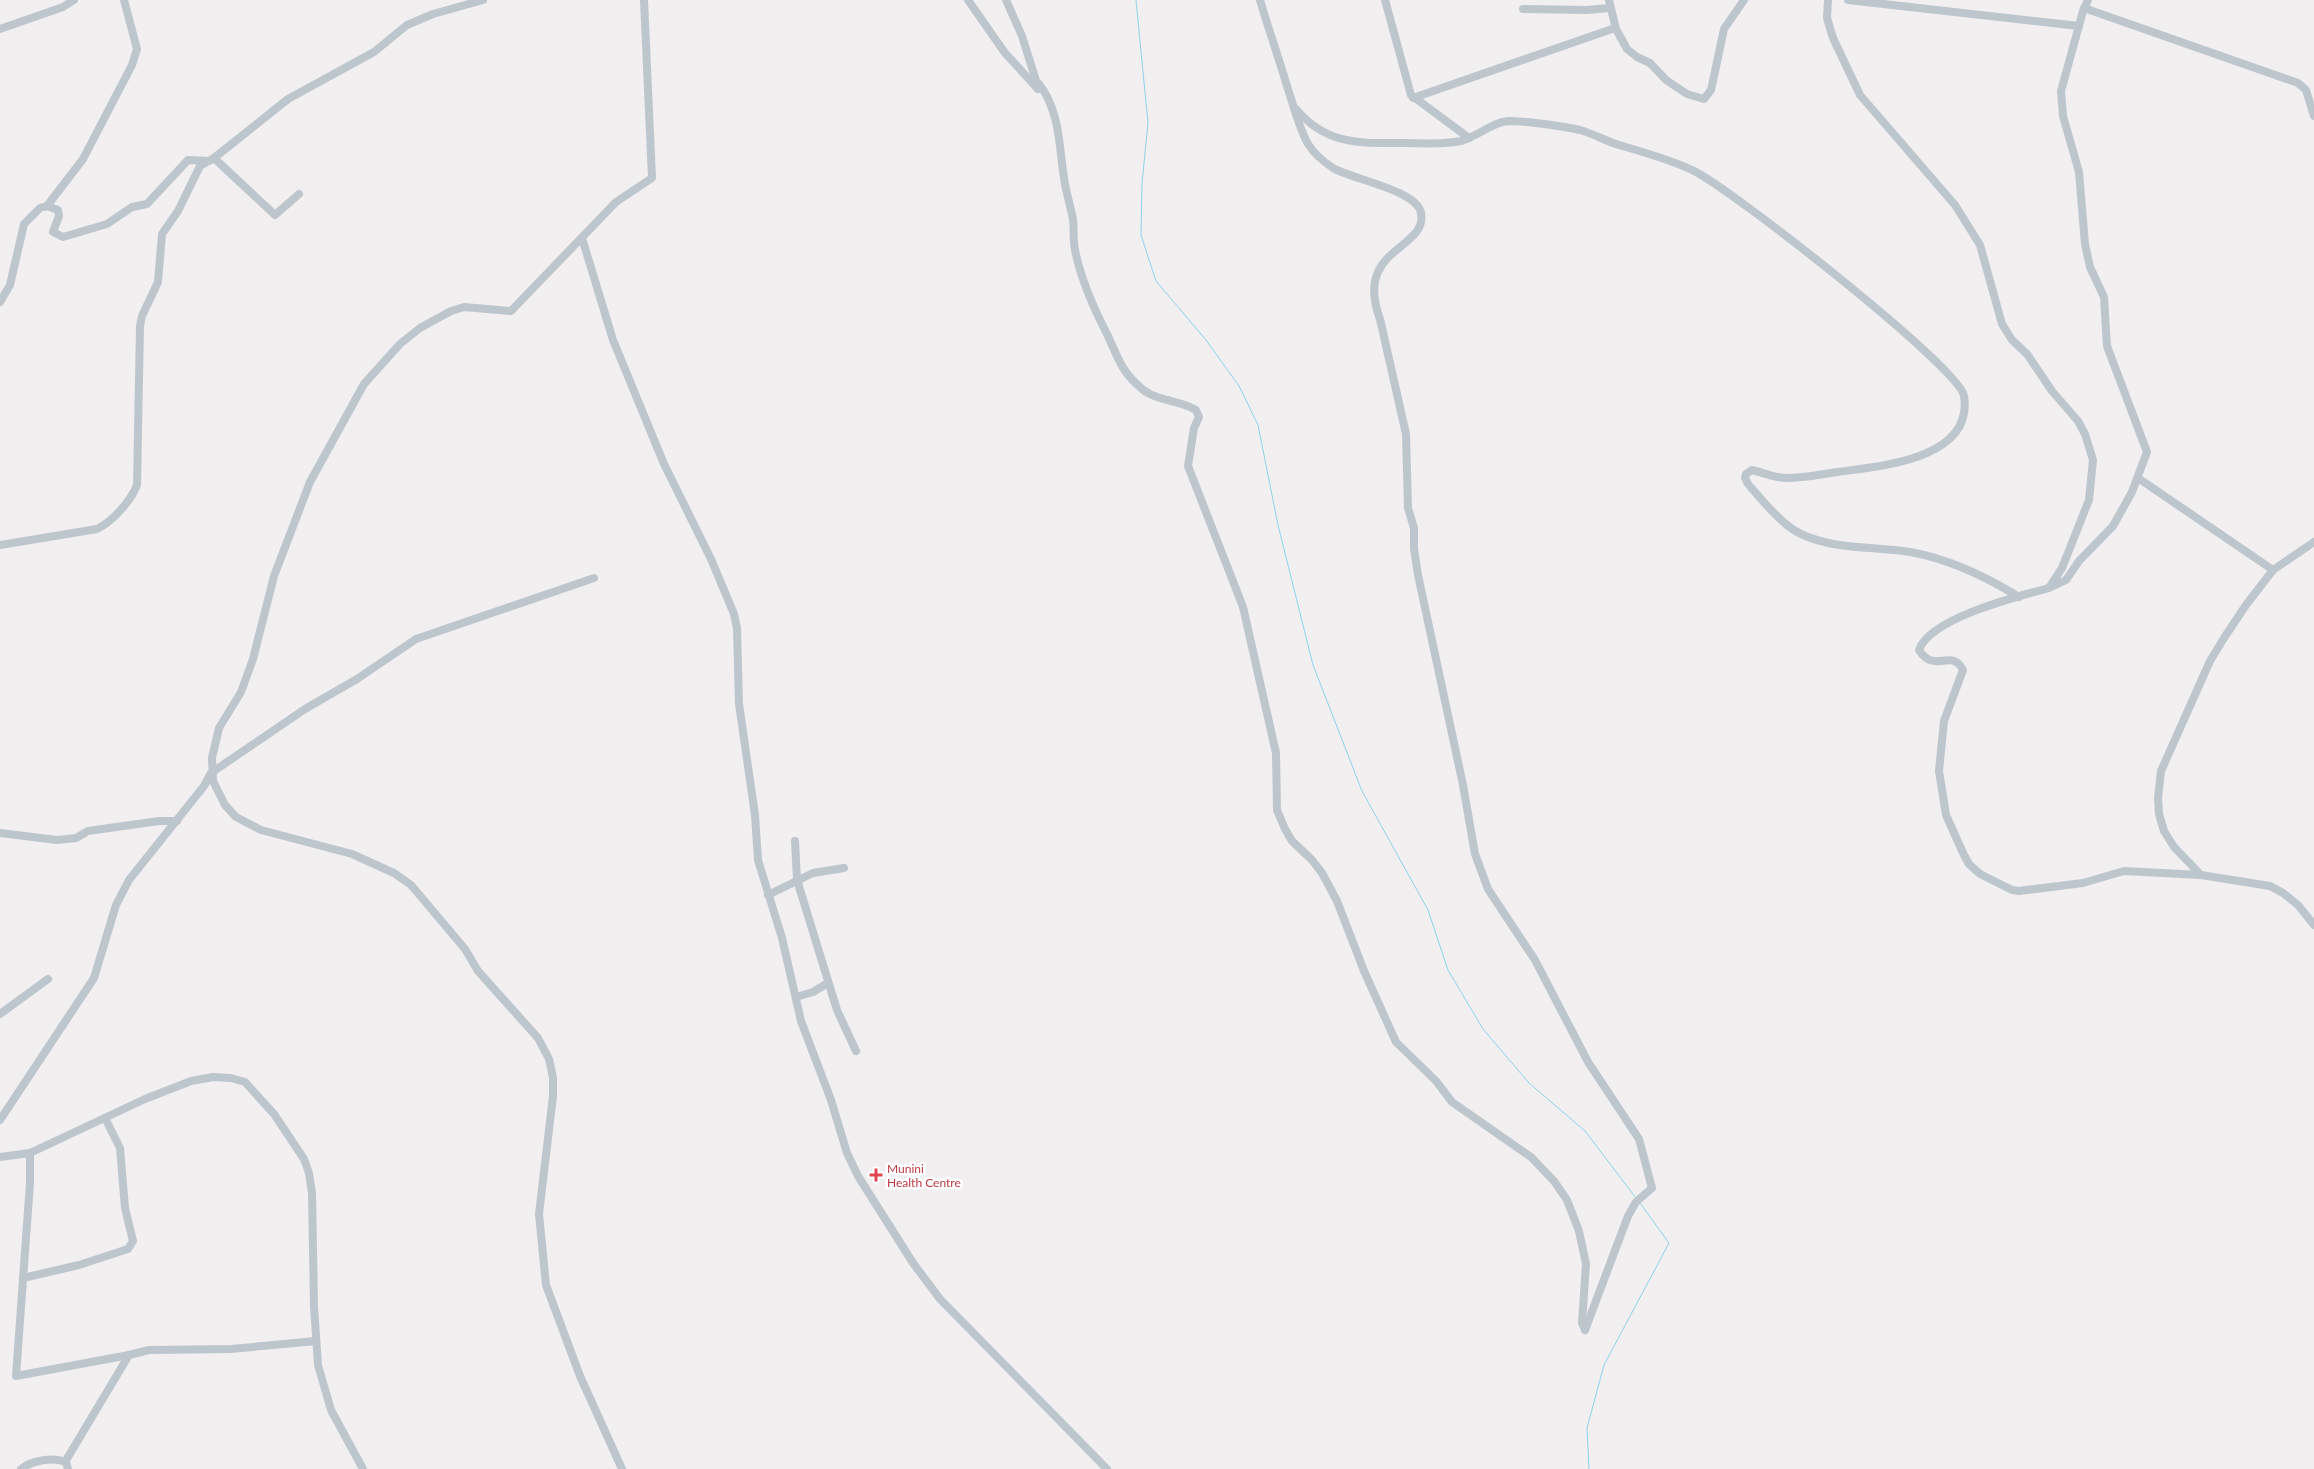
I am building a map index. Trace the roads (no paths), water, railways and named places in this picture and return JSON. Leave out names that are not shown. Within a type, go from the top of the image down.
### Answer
[{"type":"street","points":[[0,29],[63,7],[74,0]]},
{"type":"street","points":[[47,206],[83,159],[132,65],[137,49],[124,0]]},
{"type":"street","points":[[0,546],[97,529],[104,526],[134,492],[137,486],[142,316],[158,282],[162,234],[178,211],[200,166],[288,99],[374,52],[407,25],[457,4],[483,0]]},
{"type":"street","points":[[622,1469],[580,1376],[546,1285],[539,1214],[553,1096],[553,1078],[549,1059],[538,1038],[483,978],[466,949],[411,886],[394,873],[352,854],[261,830],[236,817],[225,805],[212,773],[212,758],[219,728],[241,692],[253,659],[264,610],[283,550],[310,482],[364,384],[400,344],[420,328],[450,310],[464,307],[511,311],[616,202],[633,189],[649,181],[654,174],[648,116],[644,0]]},
{"type":"street","points":[[968,0],[1005,53],[1038,89]]},
{"type":"street","points":[[1006,0],[1022,36],[1038,89]]},
{"type":"street","points":[[1038,89],[1039,84],[1050,102],[1060,142],[1064,180],[1073,221],[1074,248],[1083,279],[1095,314],[1108,336],[1118,362],[1140,388],[1149,394],[1190,406],[1196,410],[1200,417],[1194,428],[1188,466],[1243,607],[1276,753],[1276,810],[1284,829],[1292,841],[1312,860],[1322,873],[1337,901],[1364,971],[1396,1042],[1436,1081],[1452,1102],[1531,1157],[1554,1181],[1567,1200],[1584,1248],[1586,1264],[1582,1323],[1585,1330],[1628,1216],[1636,1202],[1652,1188],[1639,1138],[1588,1062],[1535,960],[1488,889],[1475,854],[1463,785],[1418,575],[1414,549],[1414,528],[1408,508],[1406,434],[1380,319],[1374,303],[1373,286],[1382,262],[1412,238],[1421,220],[1422,213],[1413,201],[1384,186],[1332,168],[1309,145],[1293,105],[1260,0]]},
{"type":"street","points":[[1385,0],[1412,98],[1469,138]]},
{"type":"street","points":[[1523,9],[1587,10],[1610,4],[1615,28],[1621,41],[1632,55],[1650,62],[1666,80],[1687,94],[1704,99],[1711,90],[1724,29],[1744,0]]},
{"type":"street","points":[[1828,0],[1827,18],[1833,38],[1860,95],[1955,205],[1980,245],[2002,324],[2012,340],[2026,354],[2078,421],[2085,434],[2093,460],[2089,500],[2062,568],[2049,588]]},
{"type":"street","points":[[1848,0],[2079,26]]},
{"type":"street","points":[[2088,0],[2084,8],[2061,91],[2061,100],[2068,135],[2079,172],[2084,244],[2090,267],[2104,297],[2107,346],[2146,448],[2138,478],[2113,526],[2079,561],[2066,580],[2049,588],[1973,611],[1929,636],[1922,643],[1919,650],[1927,660],[1934,663],[1954,660],[1963,670],[1944,721],[1939,771],[1946,815],[1969,864],[1980,874],[2012,890],[2019,892],[2076,884],[2124,870],[2201,875],[2270,886],[2283,893],[2298,905],[2314,925]]},
{"type":"street","points":[[2084,8],[2298,83],[2306,90],[2314,116]]},
{"type":"street","points":[[1412,98],[1615,28]]},
{"type":"street","points":[[1293,105],[1309,122],[1347,142],[1374,144],[1444,143],[1469,138],[1508,121],[1577,129],[1606,141],[1693,170],[1714,182],[1815,258],[1954,378],[1964,393],[1962,423],[1959,430],[1938,449],[1894,463],[1787,478],[1752,470],[1744,478],[1748,484],[1799,533],[1850,547],[1911,552],[1952,563],[1989,578],[2020,596]]},
{"type":"street","points":[[0,302],[10,285],[24,224],[40,208],[47,206],[58,210],[54,232],[63,237],[107,224],[132,207],[147,204],[188,160],[211,159],[275,215],[299,194]]},
{"type":"street","points":[[582,238],[613,340],[664,464],[711,559],[734,614],[737,628],[739,704],[753,798],[758,860],[782,938],[801,1021],[831,1100],[847,1153],[858,1176],[913,1263],[955,1315],[1107,1469]]},
{"type":"street","points":[[2138,478],[2274,570]]},
{"type":"street","points":[[2201,875],[2174,847],[2164,831],[2159,814],[2161,771],[2210,661],[2246,605],[2274,570],[2314,542]]},
{"type":"street","points":[[0,1120],[94,978],[118,900],[128,880],[177,821],[212,773],[305,710],[357,679],[416,639],[594,578]]},
{"type":"street","points":[[0,833],[58,840],[76,838],[88,831],[158,821],[177,821]]},
{"type":"street","points":[[795,841],[797,880],[837,1010],[856,1050]]},
{"type":"street","points":[[768,895],[797,880],[823,871],[844,868]]},
{"type":"street","points":[[0,1014],[48,979]]},
{"type":"street","points":[[796,997],[813,992],[828,983]]},
{"type":"street","points":[[0,1157],[30,1153],[168,1089],[191,1081],[213,1077],[231,1078],[245,1082],[274,1114],[304,1159],[309,1173],[312,1201],[318,1366],[331,1410],[363,1469]]},
{"type":"street","points":[[23,1278],[79,1265],[128,1248],[133,1241],[125,1208],[120,1148],[105,1118]]},
{"type":"street","points":[[30,1153],[30,1184],[16,1376],[149,1350],[232,1349],[316,1342]]},
{"type":"street","points":[[21,1469],[29,1464],[48,1460],[67,1465],[129,1355]]},
{"type":"waterway","points":[[1136,0],[1148,123],[1142,183],[1141,235],[1156,281],[1206,340],[1239,386],[1258,425],[1278,525],[1313,665],[1362,791],[1428,910],[1448,970],[1483,1029],[1529,1083],[1585,1131],[1636,1198]]},
{"type":"waterway","points":[[1589,1469],[1587,1428],[1604,1365],[1669,1243],[1640,1203]]},
{"type":"place","name":"Munini Health Centre","points":[[876,1175]]}]
